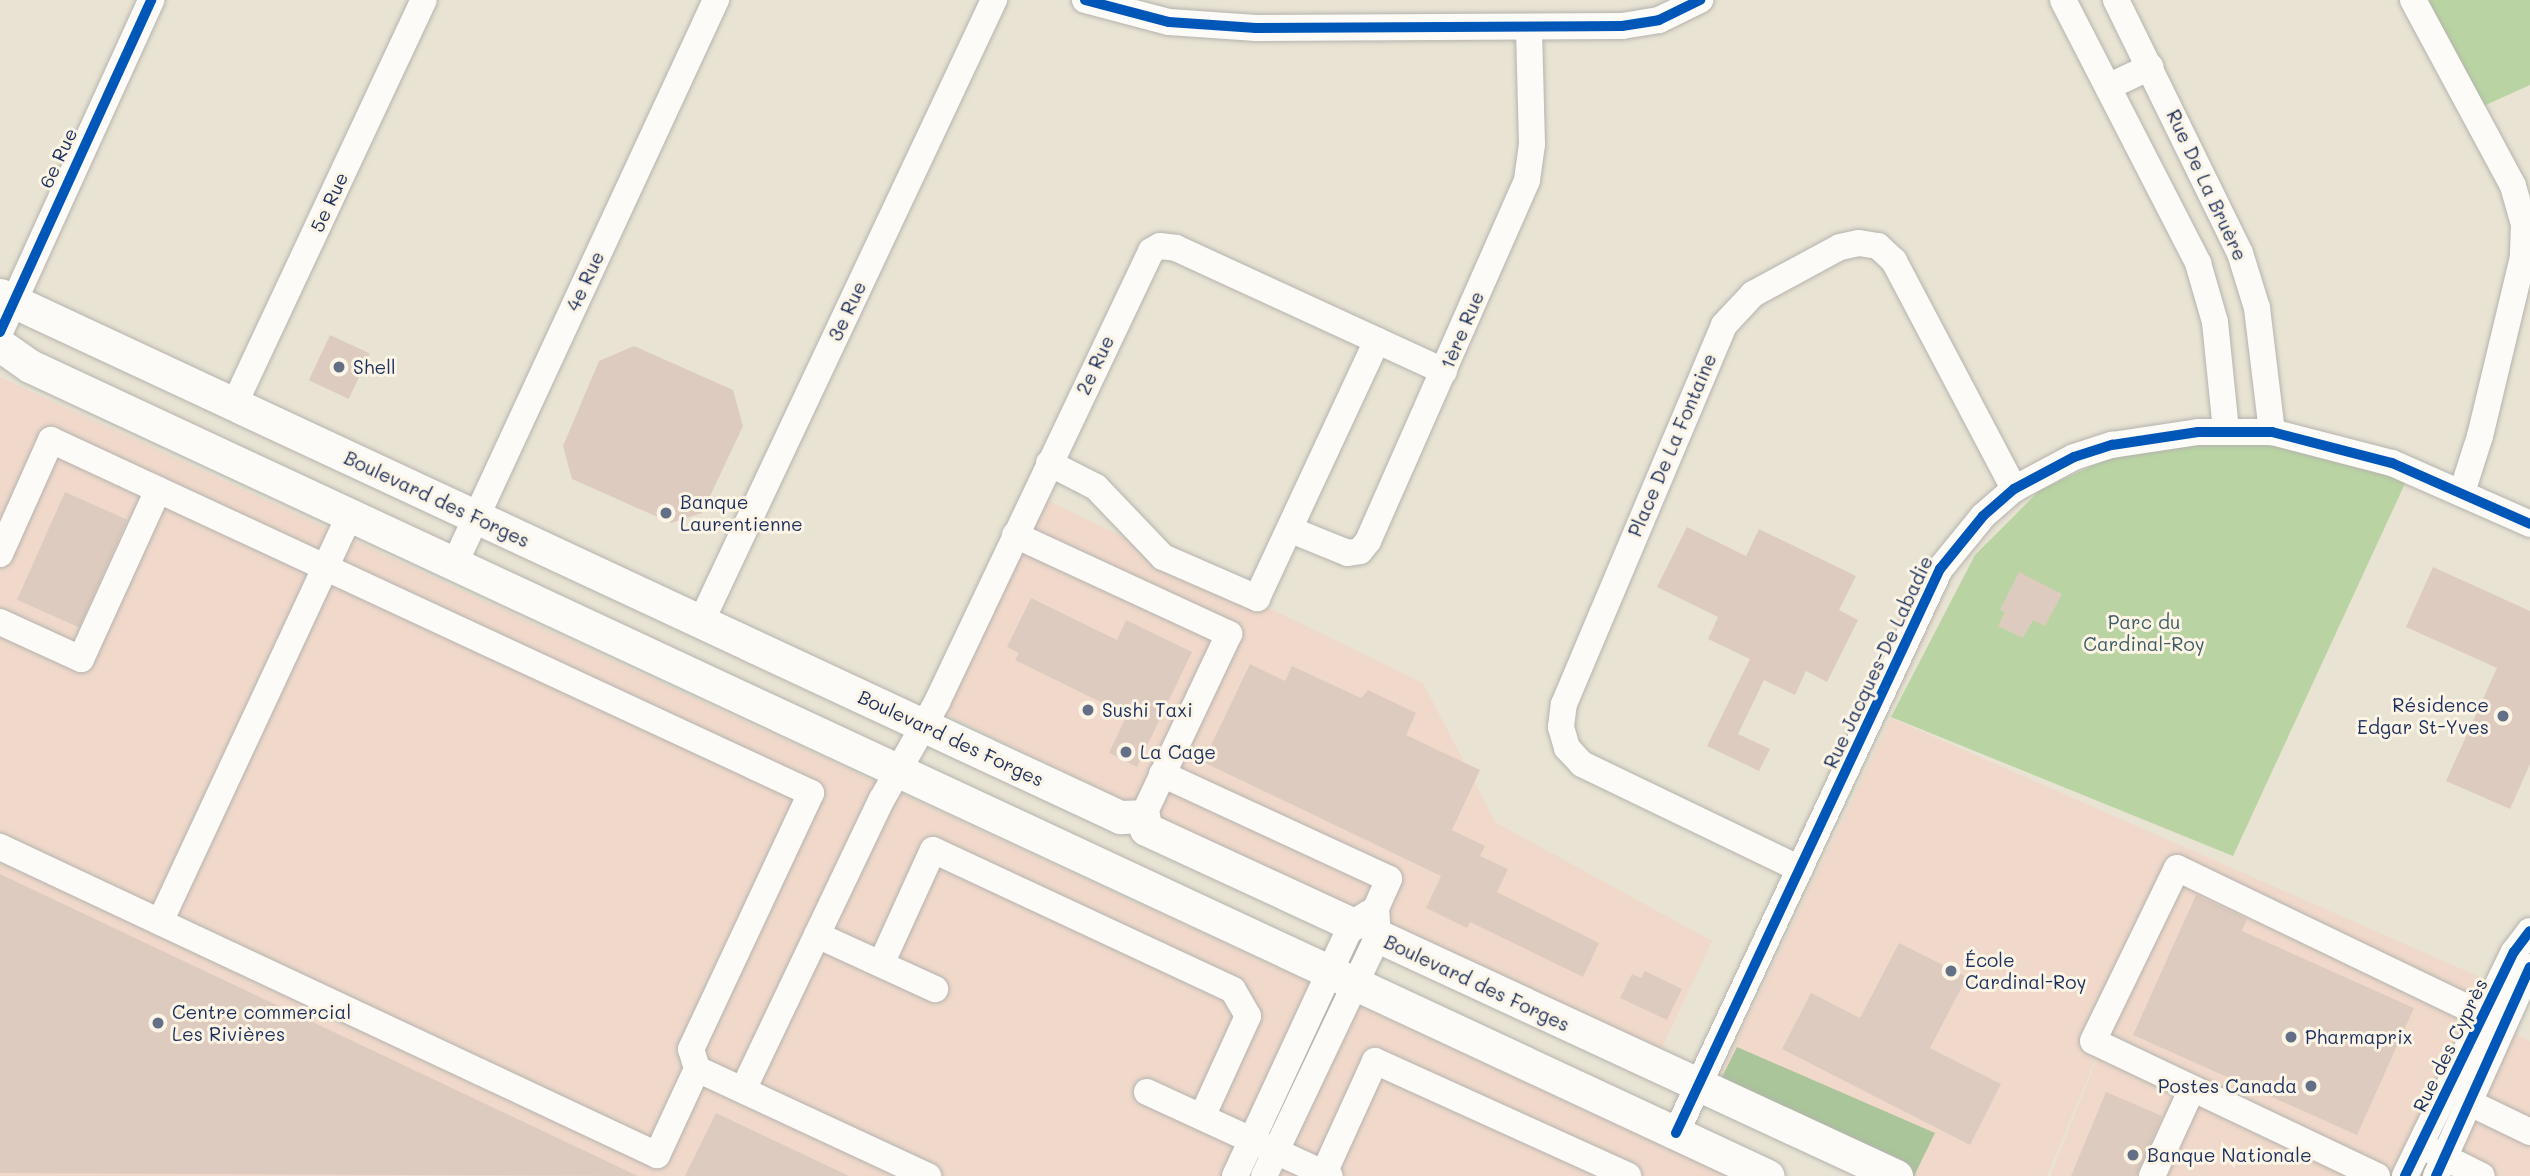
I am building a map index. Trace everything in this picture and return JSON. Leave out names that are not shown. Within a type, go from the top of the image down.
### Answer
[{"type":"main road","name":"Boulevard des Forges","points":[[8,299],[1120,817],[1143,816],[1146,829],[1369,923],[1698,1086],[1896,1176]]},
{"type":"main road","points":[[0,345],[30,366],[1768,1176]]},
{"type":"street","name":"6e Rue","points":[[0,332],[8,299],[23,275],[151,0]]},
{"type":"street","name":"5e Rue","points":[[234,405],[424,0]]},
{"type":"street","name":"4e Rue","points":[[455,563],[716,0]]},
{"type":"street","name":"3e Rue","points":[[701,622],[994,0]]},
{"type":"street","points":[[1085,0],[1150,19],[1225,28],[1636,25],[1659,20],[1700,0]]},
{"type":"street","points":[[2063,0],[2206,284],[2216,323],[2226,431]]},
{"type":"street","name":"Rue De La Bruère","points":[[2116,0],[2229,224],[2251,283],[2272,432]]},
{"type":"street","points":[[2413,0],[2513,186],[2524,225],[2523,257],[2480,436],[2462,492]]},
{"type":"street","name":"1ère Rue","points":[[1292,530],[1348,553],[1364,547],[1527,180],[1532,125],[1530,27]]},
{"type":"street","points":[[2108,87],[2150,67]]},
{"type":"street","name":"Place De La Fontaine","points":[[1800,869],[1582,764],[1567,748],[1561,727],[1564,704],[1724,325],[1753,294],[1840,247],[1859,243],[1878,246],[1894,261],[2014,489]]},
{"type":"street","name":"2e Rue","points":[[743,1090],[898,770],[923,726],[1147,254],[1160,246],[1176,248],[1444,371]]},
{"type":"street","points":[[1049,463],[1096,487],[1163,557],[1250,599],[1262,594],[1377,341]]},
{"type":"street","name":"Rue Jacques-De Labadie","points":[[1676,1133],[1940,569],[1976,523],[2014,489],[2091,451],[2226,431],[2272,432],[2355,451],[2462,492],[2530,524]]},
{"type":"street","points":[[0,554],[51,440],[811,793],[691,1049],[697,1069],[657,1155],[0,847]]},
{"type":"street","points":[[0,622],[81,659],[158,490]]},
{"type":"street","points":[[160,922],[350,514]]},
{"type":"street","points":[[1015,535],[1229,634],[1143,816]]},
{"type":"street","points":[[1162,774],[1389,879],[1343,978],[1252,1140],[1235,1176]]},
{"type":"street","points":[[881,964],[933,850],[1223,985],[1233,990],[1248,1017],[1202,1117]]},
{"type":"street","points":[[2377,1176],[2092,1041],[2177,868],[2493,1021]]},
{"type":"street","name":"Rue des Cyprès","points":[[2440,1167],[2469,1102],[2514,952],[2530,931]]},
{"type":"street","points":[[817,935],[934,989]]},
{"type":"street","name":"Rue des Cyprès","points":[[2405,1176],[2493,1021],[2530,967]]},
{"type":"street","points":[[1264,1176],[1343,978]]},
{"type":"street","points":[[1147,1092],[1327,1175],[1374,1060],[1628,1176]]},
{"type":"street","points":[[697,1069],[928,1176]]},
{"type":"street","points":[[2152,1176],[2192,1089]]},
{"type":"street","points":[[2469,1102],[2530,1132]]},
{"type":"street","points":[[2420,1146],[2440,1167],[2482,1176]]},
{"type":"shaded area","points":[[0,377],[1728,1176],[0,1176]]},
{"type":"shaded area","points":[[1047,500],[1423,683],[1495,822],[1712,941],[1657,1058],[945,714]]},
{"type":"shaded area","points":[[1891,718],[2498,985],[2479,1016],[2530,1041],[2530,1176],[2050,1176],[2143,945],[2047,1176],[1893,1176],[1712,1093]]},
{"type":"green space","points":[[2426,0],[2530,0],[2530,85],[2479,108]]},
{"type":"green space","name":"Parc du Cardinal-Roy","points":[[2245,428],[2408,477],[2233,856],[1891,717],[1975,555],[2040,490],[2113,456]]},
{"type":"green space","points":[[1737,1047],[1935,1133],[1914,1176],[1895,1176],[1714,1093]]},
{"type":"building","name":"Shell","points":[[330,335],[370,354],[349,399],[309,380]]},
{"type":"building","points":[[634,346],[733,390],[743,426],[702,513],[671,523],[572,479],[563,446],[599,361]]},
{"type":"building","points":[[65,492],[127,520],[79,627],[17,600]]},
{"type":"building","points":[[1687,527],[1746,556],[1759,529],[1856,576],[1839,610],[1858,620],[1827,682],[1806,671],[1795,695],[1764,680],[1738,734],[1770,749],[1759,771],[1707,746],[1750,659],[1708,639],[1718,617],[1657,587]]},
{"type":"building","name":"Résidence Edgar St-Yves","points":[[2433,567],[2530,611],[2530,764],[2510,809],[2446,781],[2497,668],[2406,627]]},
{"type":"building","points":[[2019,572],[2062,594],[2045,626],[2033,620],[2023,638],[1998,626],[2005,612],[2000,610]]},
{"type":"building","points":[[1031,598],[1117,640],[1126,620],[1192,652],[1137,767],[1109,753],[1127,715],[1015,660],[1019,653],[1007,647]]},
{"type":"building","points":[[1250,664],[1285,681],[1292,666],[1361,698],[1368,690],[1416,713],[1406,735],[1480,770],[1452,830],[1485,846],[1480,856],[1508,869],[1497,892],[1599,943],[1583,977],[1470,922],[1467,928],[1426,908],[1441,876],[1203,762]]},
{"type":"building","name":"Centre commercial Les Rivières","points":[[0,874],[638,1176],[0,1173]]},
{"type":"building","points":[[2196,895],[2247,919],[2242,931],[2414,1008],[2357,1135],[2133,1035]]},
{"type":"building","points":[[1899,943],[1967,977],[1930,1048],[2001,1084],[1970,1145],[1782,1049],[1811,993],[1860,1018]]},
{"type":"building","points":[[1645,971],[1682,989],[1667,1020],[1620,998],[1632,974],[1641,978]]},
{"type":"building","points":[[2106,1092],[2162,1116],[2136,1176],[2071,1176]]},
{"type":"building","points":[[716,1113],[849,1176],[685,1176]]},
{"type":"cycle path","points":[[0,332],[151,0]]},
{"type":"cycle path","points":[[1085,0],[1169,22],[1256,28],[1622,26],[1659,20],[1700,0]]},
{"type":"cycle path","points":[[1676,1133],[1940,569],[1983,516],[2014,489],[2074,457],[2112,445],[2198,432],[2272,432],[2392,463],[2530,524]]},
{"type":"cycle path","points":[[2405,1176],[2514,952],[2530,931]]},
{"type":"cycle path","points":[[2436,1176],[2530,967]]},
{"type":"place","name":"Shell","points":[[339,367]]},
{"type":"place","name":"Banque Laurentienne","points":[[666,513]]},
{"type":"place","name":"Sushi Taxi","points":[[1088,710]]},
{"type":"place","name":"Résidence Edgar St-Yves","points":[[2503,716]]},
{"type":"place","name":"La Cage","points":[[1126,752]]},
{"type":"place","name":"École Cardinal-Roy","points":[[1951,971]]},
{"type":"place","name":"Centre commercial Les Rivières","points":[[158,1023]]},
{"type":"place","name":"Pharmaprix","points":[[2291,1037]]},
{"type":"place","name":"Postes Canada","points":[[2311,1086]]},
{"type":"place","name":"Banque Nationale","points":[[2133,1155]]}]
